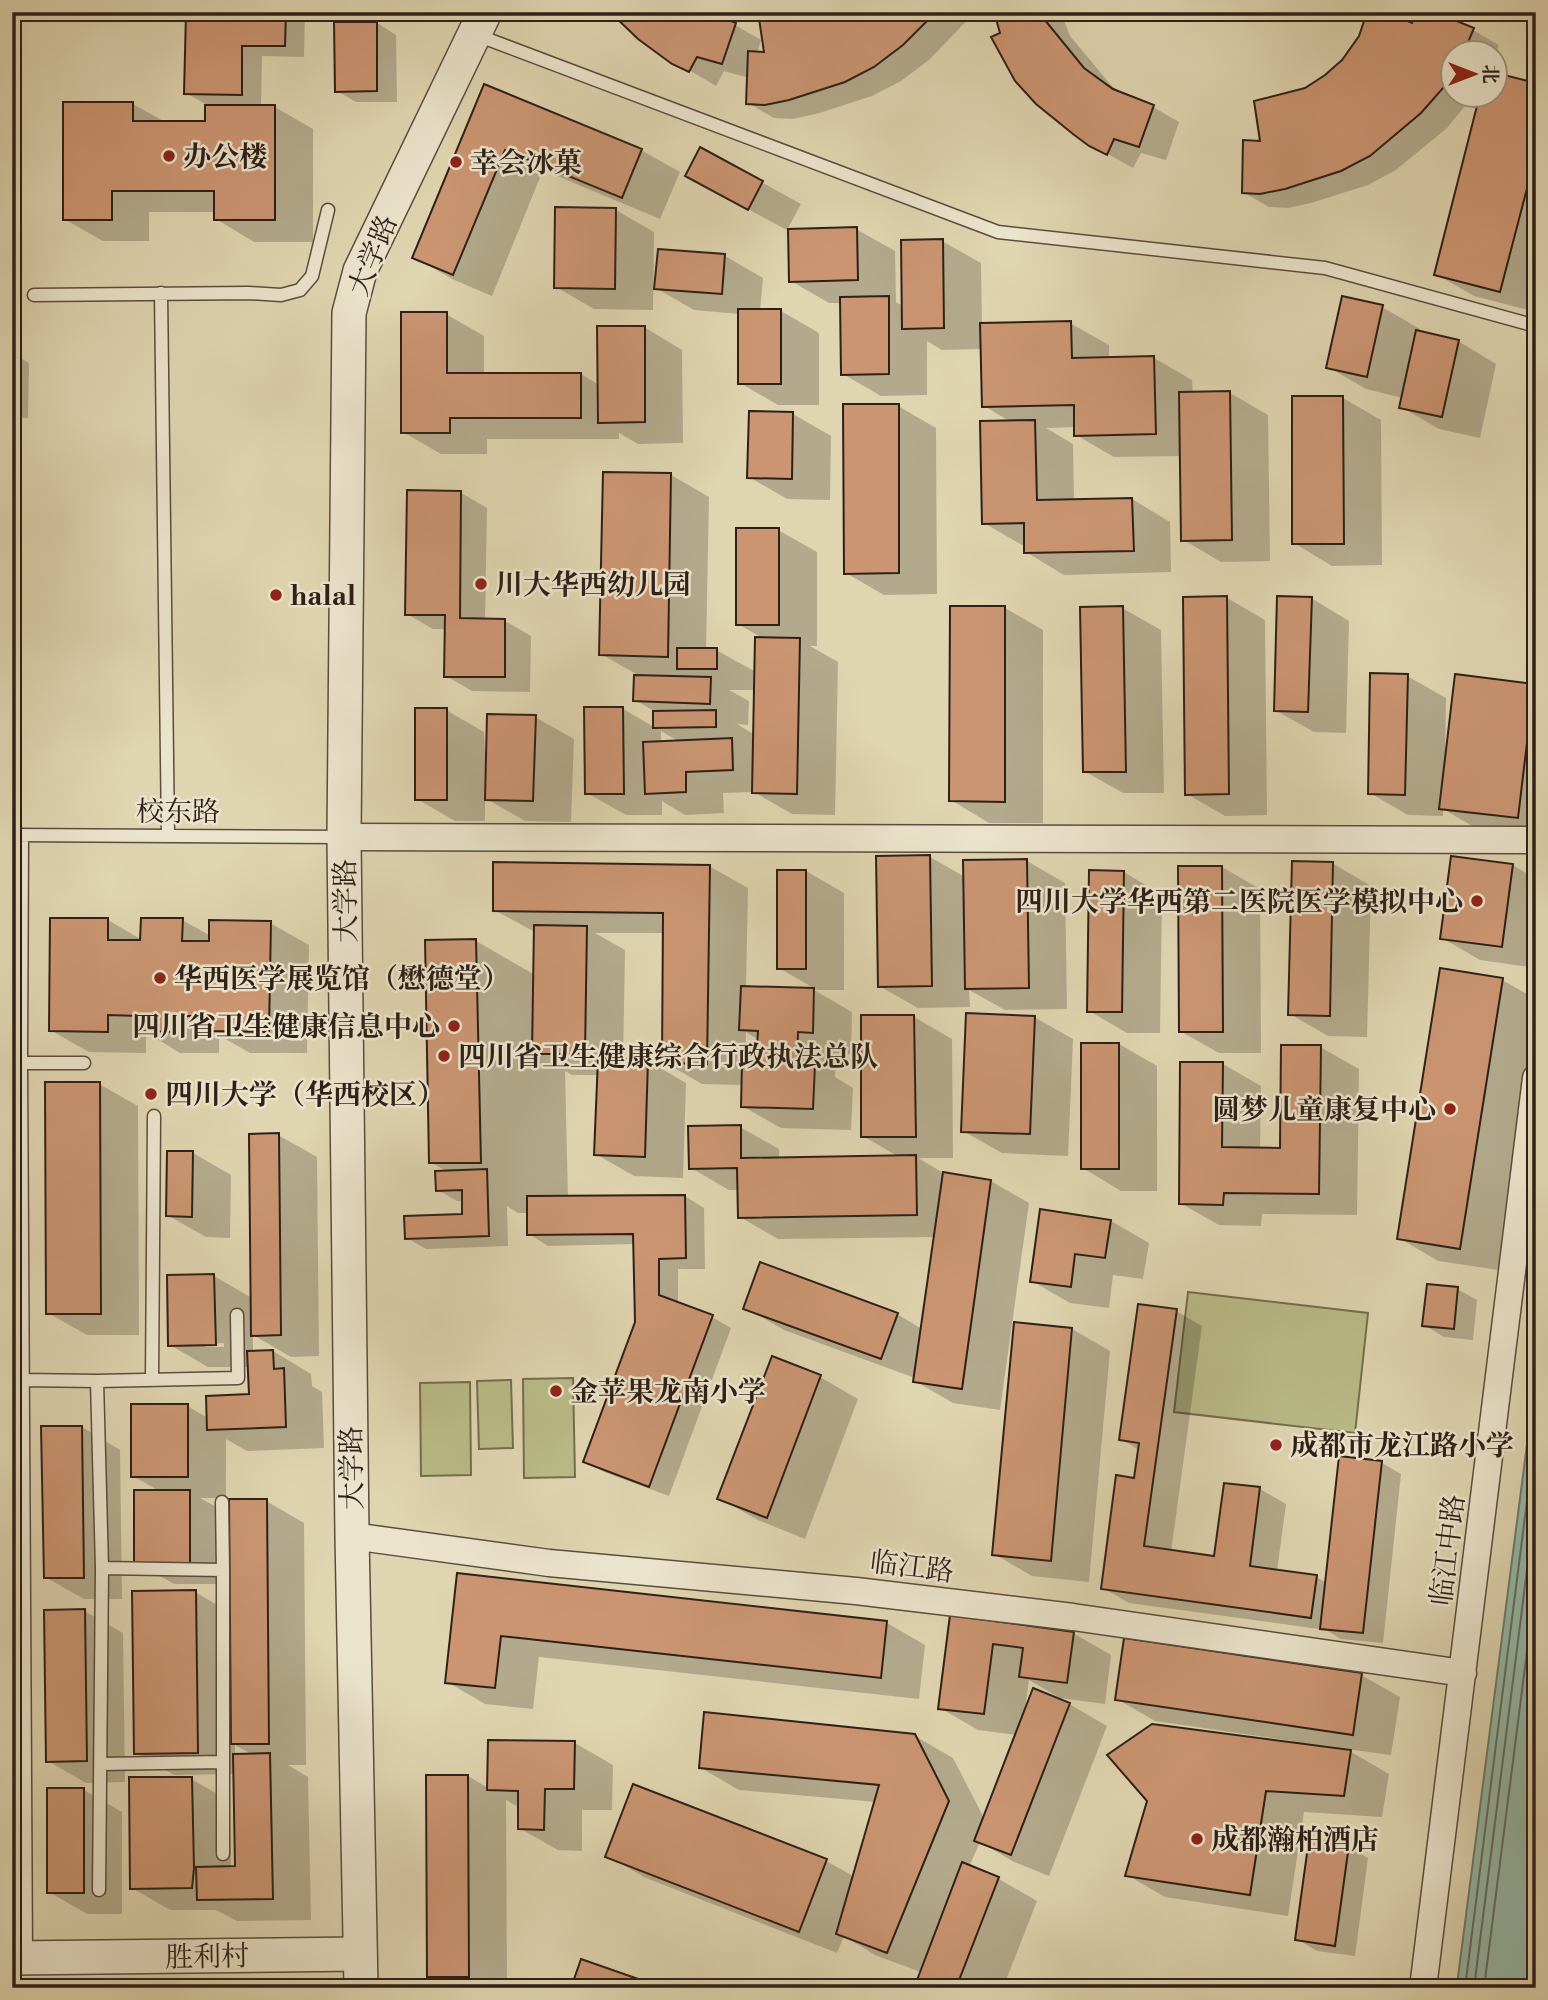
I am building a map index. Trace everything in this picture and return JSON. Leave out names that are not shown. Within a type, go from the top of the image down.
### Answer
[{"type":"street","name":"大学路","points":[[361,1988],[352,1536],[344,837],[349,313],[360,271],[479,23]]},
{"type":"street","points":[[344,837],[1536,840]]},
{"type":"street","name":"临江中路","points":[[1423,1988],[1536,1078]]},
{"type":"street","name":"临江路","points":[[352,1536],[549,1563],[856,1591],[1073,1617],[1463,1673]]},
{"type":"street","name":"胜利村","points":[[19,1958],[360,1954]]},
{"type":"lane","points":[[479,23],[998,232],[1325,268],[1536,326]]},
{"type":"lane","points":[[34,295],[281,295],[300,290],[312,276],[328,210]]},
{"type":"lane","points":[[161,293],[168,836]]},
{"type":"lane","points":[[17,835],[22,1063],[23,1380],[19,1958]]},
{"type":"lane","name":"校东路","points":[[17,835],[344,837]]},
{"type":"lane","points":[[22,1063],[84,1063]]},
{"type":"lane","points":[[152,1380],[154,1116]]},
{"type":"lane","points":[[23,1380],[238,1378],[237,1315]]},
{"type":"lane","points":[[97,1381],[102,1568],[99,1889]]},
{"type":"lane","points":[[222,1502],[223,1854]]},
{"type":"lane","points":[[102,1568],[223,1570]]},
{"type":"lane","points":[[100,1765],[222,1762]]},
{"type":"green space","points":[[1188,1292],[1368,1313],[1355,1433],[1174,1412]]},
{"type":"green space","points":[[573,1378],[575,1477],[524,1478],[523,1379]]},
{"type":"green space","points":[[511,1380],[513,1448],[479,1449],[477,1381]]},
{"type":"green space","points":[[470,1382],[471,1475],[421,1476],[420,1383]]},
{"type":"water","points":[[1536,1375],[1536,1988],[1458,1988],[1458,1977]]},
{"type":"building","points":[[186,12],[286,12],[285,46],[242,46],[242,95],[184,94]]},
{"type":"building","points":[[610,12],[707,12],[736,23],[722,64],[697,57],[689,72],[672,64],[638,39]]},
{"type":"building","points":[[758,12],[936,12],[903,45],[874,67],[845,82],[765,105],[746,104],[748,51],[764,52]]},
{"type":"building","points":[[994,12],[1042,12],[1044,19],[1084,68],[1113,89],[1154,105],[1139,147],[1114,139],[1107,155],[1089,146],[1036,104],[1015,81],[991,37],[1000,33]]},
{"type":"building","points":[[1367,12],[1386,12],[1412,23],[1415,12],[1435,12],[1474,28],[1470,38],[1440,38],[1440,92],[1421,113],[1370,156],[1341,171],[1285,189],[1260,194],[1242,193],[1243,140],[1260,141],[1254,101],[1305,88],[1342,60],[1359,36]]},
{"type":"building","points":[[334,22],[377,22],[377,91],[335,92]]},
{"type":"building","points":[[1510,76],[1536,83],[1536,154],[1500,292],[1434,275],[1476,108],[1510,108]]},
{"type":"building","points":[[484,84],[642,149],[622,198],[505,150],[453,275],[412,258]]},
{"type":"building","name":"办公楼","points":[[63,102],[133,102],[133,121],[205,121],[205,105],[275,105],[275,220],[214,220],[214,191],[112,191],[112,220],[63,220]]},
{"type":"building","points":[[700,147],[763,181],[748,210],[685,176]]},
{"type":"building","points":[[555,207],[616,208],[615,289],[554,288]]},
{"type":"building","points":[[857,227],[858,280],[789,282],[788,229]]},
{"type":"building","points":[[943,239],[944,328],[902,329],[901,240]]},
{"type":"building","points":[[658,249],[725,254],[722,294],[654,289]]},
{"type":"building","points":[[889,296],[889,374],[841,375],[840,297]]},
{"type":"building","points":[[1342,296],[1383,305],[1367,377],[1326,368]]},
{"type":"building","points":[[738,309],[781,309],[781,384],[738,384]]},
{"type":"building","points":[[401,312],[447,312],[447,373],[581,373],[581,418],[450,418],[450,433],[401,433]]},
{"type":"building","points":[[1071,321],[1072,358],[1154,356],[1156,434],[1074,436],[1074,405],[982,407],[980,323]]},
{"type":"building","points":[[597,326],[645,326],[645,422],[598,423]]},
{"type":"building","points":[[1416,330],[1459,340],[1442,417],[1399,408]]},
{"type":"building","points":[[1230,391],[1232,540],[1181,541],[1179,392]]},
{"type":"building","points":[[1292,396],[1343,396],[1344,544],[1292,544]]},
{"type":"building","points":[[843,404],[899,404],[899,573],[844,574]]},
{"type":"building","points":[[749,411],[793,412],[792,479],[747,478]]},
{"type":"building","points":[[1035,420],[1037,500],[1132,498],[1134,551],[1024,553],[1024,523],[982,524],[980,421]]},
{"type":"building","points":[[603,472],[671,473],[668,657],[599,655]]},
{"type":"building","points":[[407,490],[461,491],[460,618],[505,619],[505,677],[444,677],[445,615],[405,615]]},
{"type":"building","points":[[736,528],[779,528],[779,625],[736,625]]},
{"type":"building","points":[[1227,596],[1229,794],[1185,795],[1183,597]]},
{"type":"building","points":[[1277,596],[1312,597],[1308,712],[1274,711]]},
{"type":"building","points":[[950,606],[1005,606],[1005,802],[949,801]]},
{"type":"building","points":[[1123,606],[1126,772],[1083,772],[1080,607]]},
{"type":"building","points":[[755,637],[800,638],[797,794],[752,793]]},
{"type":"building","points":[[677,648],[717,648],[717,669],[677,669]]},
{"type":"building","points":[[1370,673],[1408,674],[1405,795],[1368,794]]},
{"type":"building","points":[[1455,674],[1534,684],[1518,818],[1439,809]]},
{"type":"building","points":[[634,675],[711,677],[710,704],[633,701]]},
{"type":"building","points":[[584,707],[623,707],[624,794],[585,794]]},
{"type":"building","points":[[415,708],[447,708],[447,800],[415,800]]},
{"type":"building","points":[[716,710],[716,727],[653,728],[653,711]]},
{"type":"building","points":[[487,714],[536,715],[533,801],[485,800]]},
{"type":"building","points":[[732,738],[733,770],[686,772],[686,792],[645,794],[643,742]]},
{"type":"building","points":[[930,855],[932,986],[878,987],[876,856]]},
{"type":"building","name":"四川大学华西第二医院医学模拟中心","points":[[1451,856],[1513,864],[1502,947],[1440,939]]},
{"type":"building","points":[[1027,859],[1029,988],[965,989],[963,860]]},
{"type":"building","points":[[1292,861],[1333,862],[1330,1016],[1288,1015]]},
{"type":"building","points":[[493,862],[710,865],[707,1064],[662,1063],[663,913],[493,911]]},
{"type":"building","points":[[1178,866],[1222,866],[1223,1032],[1179,1032]]},
{"type":"building","points":[[777,870],[806,870],[806,969],[777,969]]},
{"type":"building","points":[[1089,870],[1124,871],[1122,1012],[1087,1012]]},
{"type":"building","name":"华西医学展览馆（懋德堂）","points":[[50,918],[108,918],[108,940],[140,940],[141,918],[183,918],[182,941],[209,941],[209,920],[271,921],[269,1032],[210,1031],[210,1016],[181,1016],[181,1032],[140,1031],[140,1016],[108,1015],[108,1032],[49,1031]]},
{"type":"building","points":[[534,925],[587,926],[585,1054],[532,1054]]},
{"type":"building","name":"四川省卫生健康信息中心","points":[[476,939],[481,1163],[429,1163],[425,940]]},
{"type":"building","name":"圆梦儿童康复中心","points":[[1440,968],[1503,978],[1460,1249],[1397,1239]]},
{"type":"building","points":[[741,986],[814,988],[813,1033],[798,1032],[797,1063],[815,1064],[813,1109],[741,1107],[742,1064],[756,1064],[758,1031],[739,1030]]},
{"type":"building","points":[[966,1013],[1035,1016],[1030,1134],[961,1132]]},
{"type":"building","points":[[861,1015],[914,1015],[916,1137],[861,1137]]},
{"type":"building","points":[[1081,1043],[1119,1043],[1119,1169],[1081,1169]]},
{"type":"building","points":[[1281,1045],[1321,1045],[1319,1194],[1224,1193],[1223,1205],[1179,1204],[1180,1062],[1223,1062],[1222,1147],[1280,1148]]},
{"type":"building","points":[[598,1058],[648,1060],[645,1157],[594,1155]]},
{"type":"building","points":[[45,1082],[100,1082],[101,1314],[46,1314]]},
{"type":"building","points":[[741,1125],[741,1158],[916,1155],[917,1215],[738,1218],[737,1168],[689,1169],[688,1126]]},
{"type":"building","points":[[279,1133],[281,1335],[251,1336],[249,1134]]},
{"type":"building","points":[[167,1151],[193,1151],[192,1217],[166,1216]]},
{"type":"building","points":[[487,1169],[489,1236],[405,1239],[404,1216],[462,1214],[462,1190],[436,1191],[435,1171]]},
{"type":"building","points":[[943,1172],[991,1180],[962,1389],[913,1382]]},
{"type":"building","points":[[685,1195],[686,1258],[659,1259],[659,1295],[713,1315],[649,1487],[583,1462],[635,1322],[633,1234],[527,1235],[527,1196]]},
{"type":"building","points":[[1040,1209],[1111,1220],[1105,1258],[1075,1254],[1071,1287],[1030,1282]]},
{"type":"building","points":[[760,1262],[898,1313],[881,1359],[743,1309]]},
{"type":"building","points":[[214,1274],[216,1345],[168,1346],[167,1275]]},
{"type":"building","points":[[1427,1284],[1458,1287],[1454,1329],[1422,1326]]},
{"type":"building","points":[[1138,1304],[1177,1309],[1144,1546],[1214,1556],[1224,1483],[1260,1487],[1250,1566],[1317,1575],[1311,1618],[1101,1589],[1116,1475],[1134,1478],[1139,1443],[1119,1440]]},
{"type":"building","points":[[1014,1322],[1072,1328],[1051,1561],[992,1555]]},
{"type":"building","points":[[273,1350],[274,1369],[284,1368],[286,1427],[207,1430],[206,1396],[249,1394],[247,1351]]},
{"type":"building","points":[[772,1356],[821,1375],[767,1518],[717,1499]]},
{"type":"building","points":[[131,1404],[188,1404],[188,1477],[131,1477]]},
{"type":"building","points":[[41,1426],[82,1426],[84,1578],[44,1578]]},
{"type":"building","points":[[1339,1456],[1382,1461],[1363,1633],[1320,1629]]},
{"type":"building","points":[[134,1490],[190,1490],[190,1563],[134,1563]]},
{"type":"building","points":[[229,1499],[267,1499],[269,1744],[231,1744]]},
{"type":"building","points":[[457,1573],[887,1621],[881,1678],[501,1636],[495,1688],[445,1683]]},
{"type":"building","points":[[196,1590],[198,1753],[134,1754],[132,1591]]},
{"type":"building","points":[[85,1609],[87,1761],[46,1762],[44,1610]]},
{"type":"building","points":[[950,1615],[1074,1632],[1067,1683],[1019,1677],[1023,1648],[993,1644],[984,1714],[938,1709]]},
{"type":"building","points":[[1124,1638],[1362,1673],[1353,1735],[1115,1700]]},
{"type":"building","points":[[1033,1688],[1070,1703],[1011,1855],[974,1841]]},
{"type":"building","points":[[704,1712],[915,1734],[949,1801],[887,1953],[836,1934],[879,1785],[699,1768]]},
{"type":"building","name":"成都瀚柏酒店","points":[[1152,1724],[1351,1750],[1344,1796],[1266,1791],[1250,1895],[1125,1876],[1147,1801],[1107,1755]]},
{"type":"building","points":[[488,1740],[575,1741],[574,1789],[545,1789],[544,1830],[518,1829],[518,1791],[487,1790]]},
{"type":"building","points":[[270,1753],[273,1899],[197,1900],[196,1867],[235,1866],[233,1754]]},
{"type":"building","points":[[426,1775],[468,1775],[469,1977],[427,1977]]},
{"type":"building","points":[[129,1777],[192,1777],[192,1888],[130,1889]]},
{"type":"building","points":[[633,1784],[827,1859],[799,1932],[605,1857]]},
{"type":"building","points":[[47,1788],[84,1788],[84,1893],[47,1893]]},
{"type":"building","points":[[1309,1839],[1349,1845],[1335,1946],[1295,1940]]},
{"type":"building","points":[[962,1862],[999,1877],[956,1988],[914,1988]]},
{"type":"building","points":[[581,1959],[664,1988],[571,1988]]},
{"type":"building","points":[[77,1979],[77,1988],[12,1988],[12,1982]]},
{"type":"building","points":[[1235,1982],[1262,1985],[1262,1988],[1234,1988]]},
{"type":"building","points":[[246,1983],[251,1988],[115,1988],[115,1987]]},
{"type":"place","name":"办公楼","points":[[169,156]]},
{"type":"place","name":"幸会冰菓","points":[[456,162]]},
{"type":"place","name":"川大华西幼儿园","points":[[481,584]]},
{"type":"place","name":"halal","points":[[276,595]]},
{"type":"place","name":"四川大学华西第二医院医学模拟中心","points":[[1477,901]]},
{"type":"place","name":"华西医学展览馆（懋德堂）","points":[[160,978]]},
{"type":"place","name":"四川省卫生健康信息中心","points":[[454,1026]]},
{"type":"place","name":"四川省卫生健康综合行政执法总队","points":[[444,1056]]},
{"type":"place","name":"四川大学（华西校区）","points":[[151,1094]]},
{"type":"place","name":"圆梦儿童康复中心","points":[[1450,1109]]},
{"type":"place","name":"金苹果龙南小学","points":[[556,1391]]},
{"type":"place","name":"成都市龙江路小学","points":[[1276,1445]]},
{"type":"place","name":"成都瀚柏酒店","points":[[1197,1839]]}]
